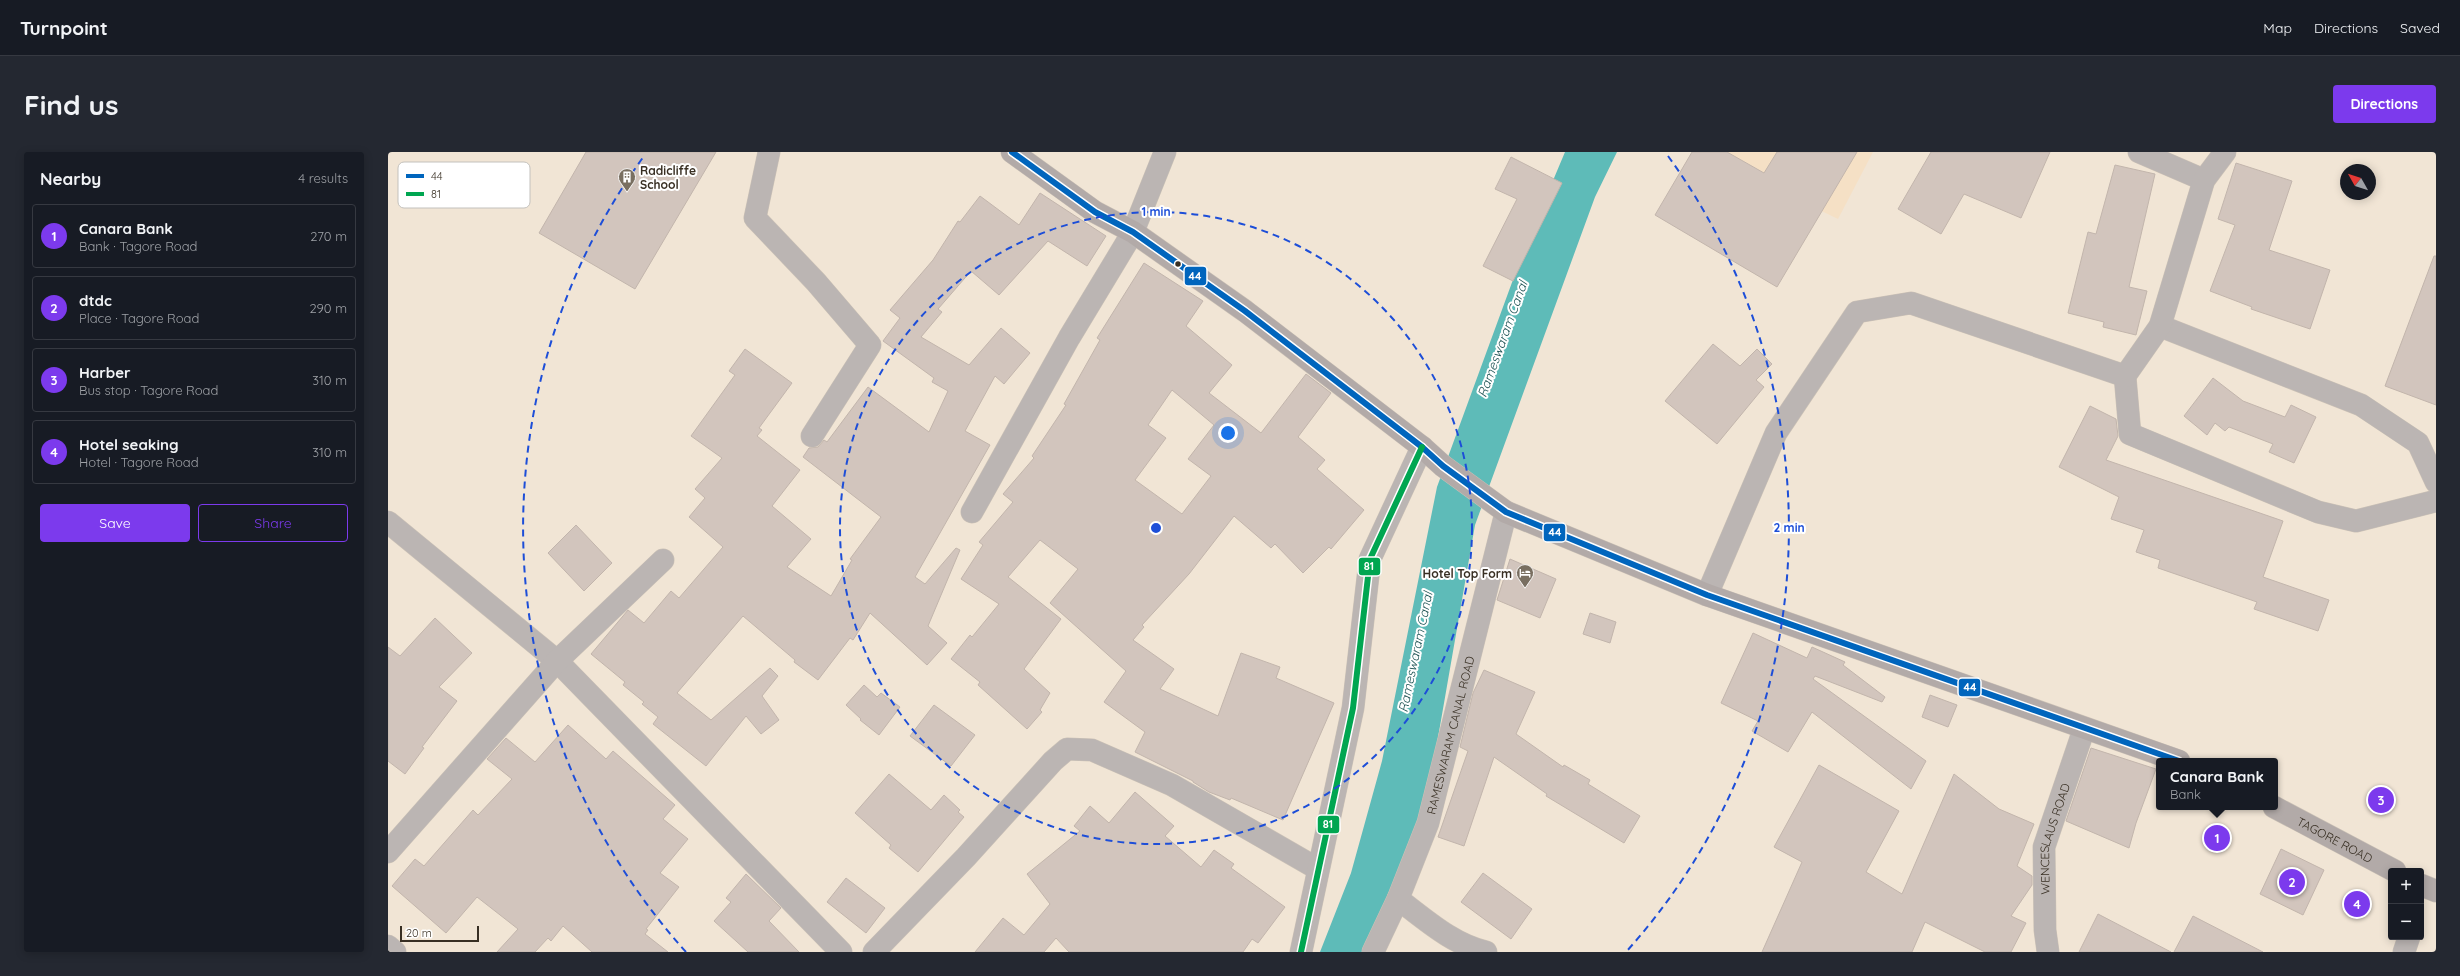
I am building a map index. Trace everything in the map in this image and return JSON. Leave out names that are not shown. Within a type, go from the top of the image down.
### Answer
[{"type":"main road","points":[[1012,152],[1096,212],[1133,232],[1245,311],[1422,447],[1443,466],[1503,509],[1707,595],[2084,729],[2170,758]]},
{"type":"main road","name":"TAGORE ROAD","points":[[2278,809],[2389,868]]},
{"type":"street","points":[[768,152],[754,218],[816,282],[870,346],[812,436]]},
{"type":"street","points":[[972,512],[1069,338],[1133,232],[1165,152]]},
{"type":"street","points":[[2139,152],[2204,180]]},
{"type":"street","points":[[2225,152],[2204,180],[2160,326],[2125,376],[2130,434],[2318,512],[2356,521],[2436,501]]},
{"type":"street","points":[[1707,595],[1776,433],[1857,312],[1911,303],[2125,376]]},
{"type":"street","points":[[2160,326],[2361,405],[2418,443],[2436,482]]},
{"type":"street","points":[[1300,952],[1353,708],[1370,559],[1422,447]]},
{"type":"street","name":"RAMESWARAM CANAL ROAD","points":[[1373,952],[1398,899],[1428,823],[1503,509]]},
{"type":"street","points":[[388,522],[556,661],[841,952]]},
{"type":"street","points":[[388,852],[556,661],[663,560]]},
{"type":"street","name":"WENCESLAUS ROAD","points":[[2048,952],[2045,930],[2044,847],[2084,729]]},
{"type":"street","points":[[874,952],[966,856],[1053,761],[1067,749],[1092,750],[1172,785],[1318,869]]},
{"type":"street","points":[[1398,899],[1447,936],[1474,949],[1486,952]]},
{"type":"street","points":[[2404,952],[2408,940]]},
{"type":"street","points":[[388,946],[395,952]]},
{"type":"shaded area","points":[[1700,152],[1873,152],[1838,219]]},
{"type":"water","name":"Rameswaram Canal","points":[[1565,152],[1617,152],[1595,197],[1475,525],[1424,818],[1368,952],[1320,952],[1351,873],[1382,761],[1437,487],[1525,247]]},
{"type":"building","name":"Radicliffe School","points":[[586,152],[716,152],[635,289],[539,233]]},
{"type":"building","points":[[1692,152],[1727,152],[1764,173],[1777,152],[1857,152],[1777,287],[1655,215]]},
{"type":"building","points":[[1931,152],[2050,152],[2021,218],[1964,194],[1941,234],[1898,209]]},
{"type":"building","points":[[1511,157],[1562,183],[1513,281],[1483,266],[1517,199],[1495,189]]},
{"type":"building","points":[[2236,163],[2292,181],[2269,250],[2330,270],[2310,329],[2251,309],[2252,307],[2210,291],[2235,225],[2218,219]]},
{"type":"building","points":[[2115,165],[2155,174],[2129,287],[2147,291],[2136,335],[2103,327],[2104,322],[2068,313],[2088,232],[2096,234]]},
{"type":"building","points":[[1040,193],[1106,236],[1087,266],[1048,241],[999,295],[971,271],[938,309],[942,312],[921,337],[969,365],[1001,328],[1030,353],[1004,384],[995,376],[965,431],[990,445],[915,577],[925,584],[956,548],[960,550],[928,626],[947,643],[927,665],[870,613],[853,640],[850,638],[818,680],[794,662],[795,660],[743,616],[677,693],[711,720],[770,668],[778,676],[762,696],[779,720],[761,734],[746,716],[706,766],[653,724],[658,717],[642,704],[644,702],[623,685],[625,682],[591,654],[628,610],[644,623],[671,591],[679,598],[723,547],[689,517],[705,498],[695,489],[722,458],[691,436],[735,375],[729,371],[745,349],[792,383],[759,428],[762,430],[757,436],[800,470],[772,506],[811,539],[787,567],[831,596],[852,560],[850,559],[881,517],[803,457],[809,448],[818,447],[824,440],[827,442],[868,387],[929,432],[948,391],[932,382],[934,378],[883,341],[900,318],[890,310],[933,260],[958,221],[960,222],[980,196],[1019,225]]},
{"type":"building","points":[[2434,256],[2436,256],[2436,405],[2385,386]]},
{"type":"building","points":[[1144,263],[1203,301],[1186,326],[1232,365],[1209,393],[1261,433],[1306,374],[1331,393],[1298,437],[1325,460],[1317,469],[1364,510],[1331,549],[1329,547],[1303,573],[1275,544],[1271,548],[1234,516],[1189,574],[1142,625],[1144,627],[1133,640],[1174,669],[1160,689],[1218,716],[1241,653],[1280,667],[1276,678],[1334,703],[1283,820],[1231,798],[1230,800],[1209,792],[1193,781],[1135,752],[1145,732],[1104,702],[1126,671],[1050,603],[1078,569],[1040,540],[1008,577],[1061,619],[1024,669],[1050,693],[1040,710],[1042,712],[1027,729],[978,685],[980,682],[951,659],[970,635],[972,637],[999,604],[961,579],[983,545],[979,542],[1013,502],[1003,494],[1034,458],[1032,456],[1066,405],[1064,404],[1100,340],[1097,338]],"holes":[[[1172,390],[1214,425],[1188,459],[1211,476],[1182,514],[1135,480],[1166,438],[1148,425]]]},
{"type":"building","points":[[1713,344],[1740,366],[1757,349],[1772,364],[1756,380],[1764,387],[1717,444],[1665,401]]},
{"type":"building","points":[[2213,378],[2243,401],[2285,417],[2291,405],[2316,417],[2294,463],[2269,452],[2273,444],[2229,427],[2225,431],[2215,423],[2207,435],[2184,416]]},
{"type":"building","points":[[2090,406],[2116,419],[2118,436],[2106,460],[2283,521],[2263,577],[2329,600],[2318,631],[2254,609],[2257,602],[2158,568],[2160,560],[2136,552],[2144,530],[2111,519],[2119,497],[2059,467]]},
{"type":"building","points":[[576,525],[612,563],[584,591],[548,553]]},
{"type":"building","name":"Hotel Top Form","points":[[1510,559],[1556,579],[1540,618],[1497,600]]},
{"type":"building","points":[[1590,613],[1616,622],[1610,643],[1583,634]]},
{"type":"building","points":[[435,618],[472,653],[439,687],[457,701],[422,747],[424,748],[405,774],[388,761],[388,647],[400,656]]},
{"type":"building","points":[[1753,633],[1807,658],[1812,647],[1845,662],[1843,665],[1885,697],[1882,702],[1815,676],[1813,679],[1926,761],[1911,789],[1812,712],[1788,752],[1752,731],[1758,721],[1721,703]]},
{"type":"building","points":[[1484,670],[1535,692],[1516,734],[1563,767],[1564,765],[1590,780],[1588,784],[1640,816],[1624,843],[1546,796],[1547,794],[1494,757],[1464,846],[1438,837],[1468,751],[1460,747],[1473,693]]},
{"type":"building","points":[[864,685],[877,697],[881,693],[900,707],[879,735],[860,720],[861,719],[846,705]]},
{"type":"building","points":[[1930,695],[1957,705],[1948,727],[1922,717]]},
{"type":"building","points":[[934,705],[975,735],[951,766],[910,736]]},
{"type":"building","points":[[568,725],[606,759],[613,751],[675,805],[663,819],[688,839],[660,873],[679,887],[646,929],[648,930],[645,934],[668,952],[592,952],[563,926],[551,941],[548,938],[535,952],[497,952],[518,929],[477,897],[446,933],[392,886],[415,859],[424,866],[473,810],[478,815],[512,779],[487,759],[506,738],[535,762]]},
{"type":"building","points":[[2091,748],[2156,769],[2136,823],[2129,848],[2066,821]]},
{"type":"building","points":[[1819,765],[1899,811],[1866,872],[1902,894],[1954,774],[1999,809],[2034,824],[2017,866],[2032,876],[2032,885],[2011,916],[2026,923],[2011,952],[1985,952],[1925,922],[1912,952],[1762,952],[1802,862],[1774,847]]},
{"type":"building","points":[[889,774],[931,810],[944,795],[960,810],[958,812],[964,817],[918,872],[889,848],[891,845],[855,813]]},
{"type":"building","points":[[1135,792],[1174,826],[1165,836],[1201,867],[1214,850],[1234,864],[1231,868],[1285,907],[1258,943],[1252,939],[1243,952],[1069,952],[1056,938],[1044,952],[975,952],[1003,918],[1024,935],[1050,904],[1027,874],[1080,831],[1074,826],[1090,806],[1109,823]]},
{"type":"building","points":[[2281,849],[2324,870],[2303,915],[2260,894]]},
{"type":"building","points":[[1483,873],[1532,909],[1511,939],[1461,902]]},
{"type":"building","points":[[746,874],[781,908],[769,921],[799,952],[748,952],[714,921],[731,902],[726,898]]},
{"type":"building","points":[[846,878],[885,908],[866,933],[827,902]]},
{"type":"building","points":[[2098,914],[2171,952],[2079,952]]},
{"type":"building","points":[[2193,916],[2263,952],[2174,952]]},
{"type":"transit line","name":"44","points":[[1012,152],[1095,212],[1133,232],[1245,311],[1422,447],[1443,466],[1506,512],[1707,595],[2170,758]]},
{"type":"transit line","name":"81","points":[[1301,952],[1353,708],[1370,559],[1422,447]]},
{"type":"place","name":"Radicliffe School","points":[[627,192]]},
{"type":"place","name":"Hotel Top Form","points":[[1525,588]]},
{"type":"place","name":"Harber","points":[[2381,800]]},
{"type":"place","name":"Canara Bank","points":[[2217,838]]},
{"type":"place","name":"dtdc","points":[[2292,882]]},
{"type":"place","name":"Hotel seaking","points":[[2357,904]]}]
